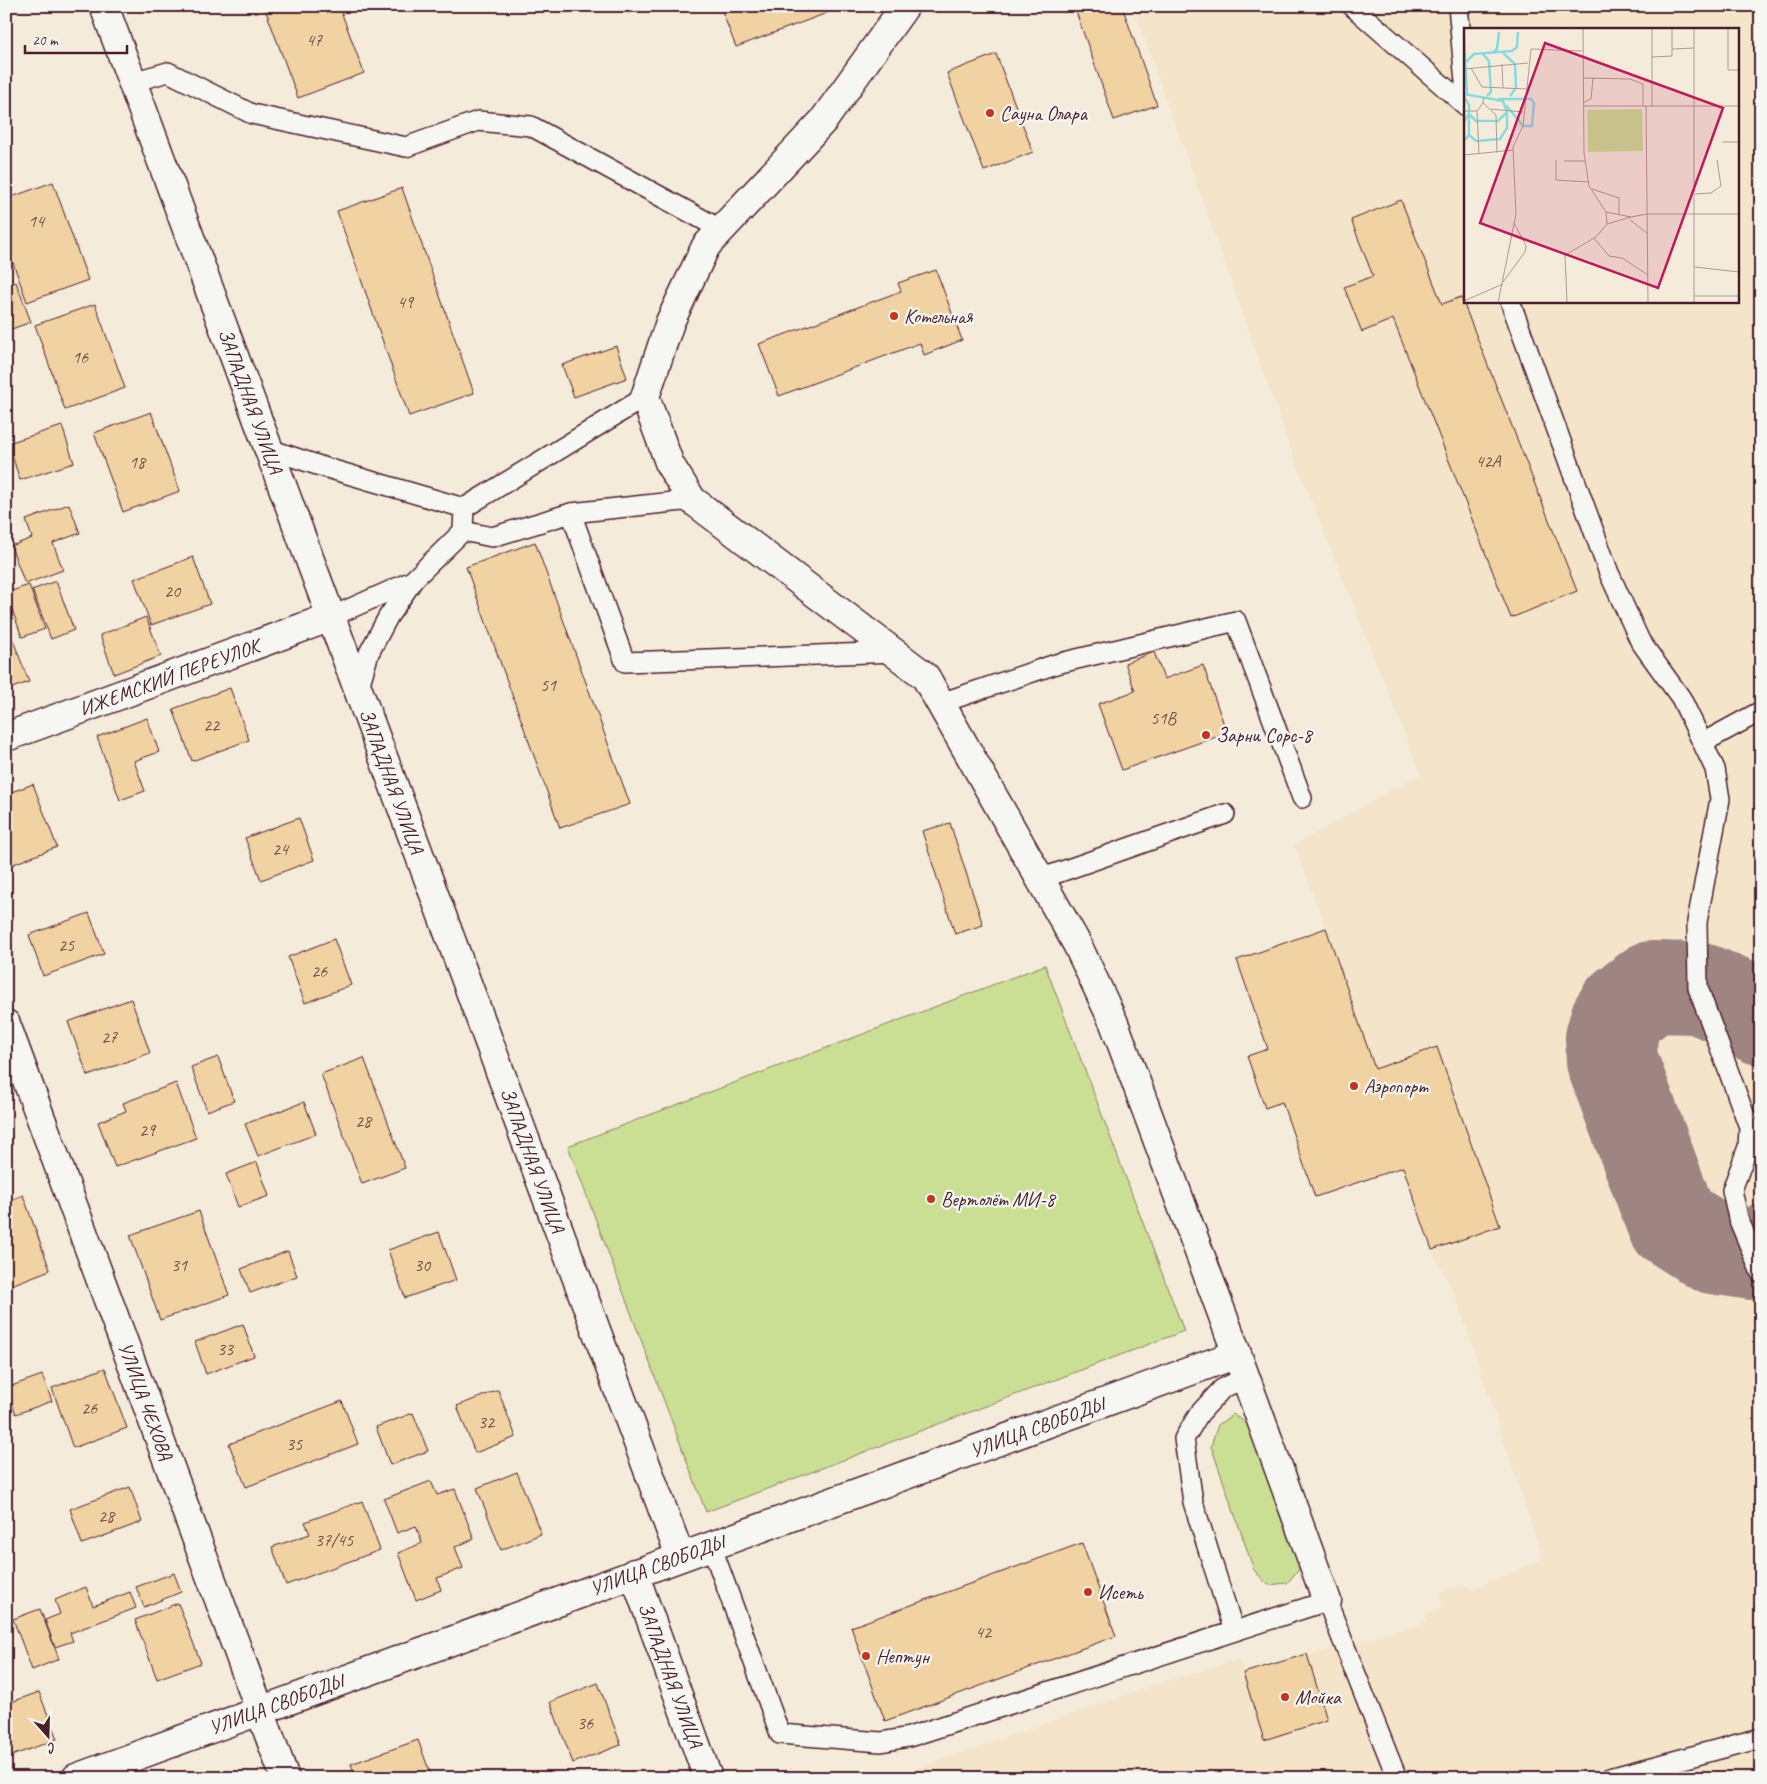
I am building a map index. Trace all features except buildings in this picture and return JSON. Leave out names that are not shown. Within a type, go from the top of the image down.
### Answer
[{"type":"street","name":"ЗАПАДНАЯ УЛИЦА","points":[[104,6],[680,1556]]},
{"type":"street","points":[[904,6],[823,122],[706,246],[670,322],[646,397],[670,465],[692,500],[896,652],[925,676],[1077,944],[1114,1022],[1327,1601]]},
{"type":"street","name":"ИЖЕМСКИЙ ПЕРЕУЛОК","points":[[6,737],[331,617]]},
{"type":"street","name":"УЛИЦА ЧЕХОВА","points":[[6,1024],[285,1778]]},
{"type":"street","name":"УЛИЦА СВОБОДЫ","points":[[76,1778],[680,1556],[1242,1366]]},
{"type":"street","name":"ЗАПАДНАЯ УЛИЦА","points":[[634,1573],[708,1778]]},
{"type":"lane","points":[[1352,6],[1464,104]]},
{"type":"lane","points":[[1458,6],[1464,71]]},
{"type":"lane","points":[[132,82],[168,72],[252,114],[406,147],[478,121],[532,126],[722,230]]},
{"type":"lane","points":[[1510,302],[1609,573],[1640,641],[1681,698],[1716,769],[1720,799],[1697,922],[1698,988],[1752,1107],[1748,1147],[1732,1190],[1738,1218],[1761,1273]]},
{"type":"lane","points":[[269,448],[320,466],[464,508],[646,397]]},
{"type":"lane","points":[[463,531],[492,537],[571,513],[692,500]]},
{"type":"lane","points":[[358,690],[369,653],[388,617],[412,581],[463,531],[464,508]]},
{"type":"lane","points":[[571,513],[625,662],[896,652]]},
{"type":"lane","points":[[331,617],[412,581]]},
{"type":"lane","points":[[940,703],[1056,664],[1236,621],[1302,798]]},
{"type":"lane","points":[[1704,742],[1761,711]]},
{"type":"lane","points":[[1040,879],[1225,814]]},
{"type":"lane","points":[[1234,1631],[1193,1502],[1184,1439],[1199,1414],[1242,1366]]},
{"type":"lane","points":[[712,1545],[780,1734],[881,1742],[909,1737],[1327,1601],[1397,1778]]},
{"type":"lane","points":[[1610,1778],[1761,1738]]},
{"type":"shaded area","points":[[1133,6],[1761,6],[1761,1778],[890,1778],[1162,1683],[1239,1659],[1243,1673],[1428,1622],[1426,1614],[1442,1608],[1440,1592],[1462,1584],[1472,1590],[1543,1559],[1456,1296],[1432,1250],[1403,1167],[1315,1197],[1282,1103],[1265,1108],[1247,1056],[1268,1049],[1237,960],[1326,928],[1294,845],[1421,774],[1290,447]]},
{"type":"green space","points":[[1045,965],[1184,1331],[706,1512],[568,1146]]},
{"type":"green space","points":[[1233,1414],[1249,1425],[1300,1568],[1287,1583],[1268,1585],[1254,1570],[1211,1446],[1218,1425]]},
{"type":"taxiway","points":[[1761,1019],[1736,1003],[1698,988],[1652,987],[1624,1008],[1616,1020],[1611,1038],[1612,1061],[1672,1222],[1713,1248],[1753,1254],[1761,1251]]},
{"type":"place","name":"Сауна Олара","points":[[990,113]]},
{"type":"place","name":"Котельная","points":[[894,316]]},
{"type":"place","name":"Зарни Сорс-8","points":[[1206,735]]},
{"type":"place","name":"Аэропорт","points":[[1354,1086]]},
{"type":"place","name":"Вертолёт МИ-8","points":[[931,1199]]},
{"type":"place","name":"Исеть","points":[[1088,1592]]},
{"type":"place","name":"Нептун","points":[[866,1656]]},
{"type":"place","name":"Мойка","points":[[1285,1697]]}]
